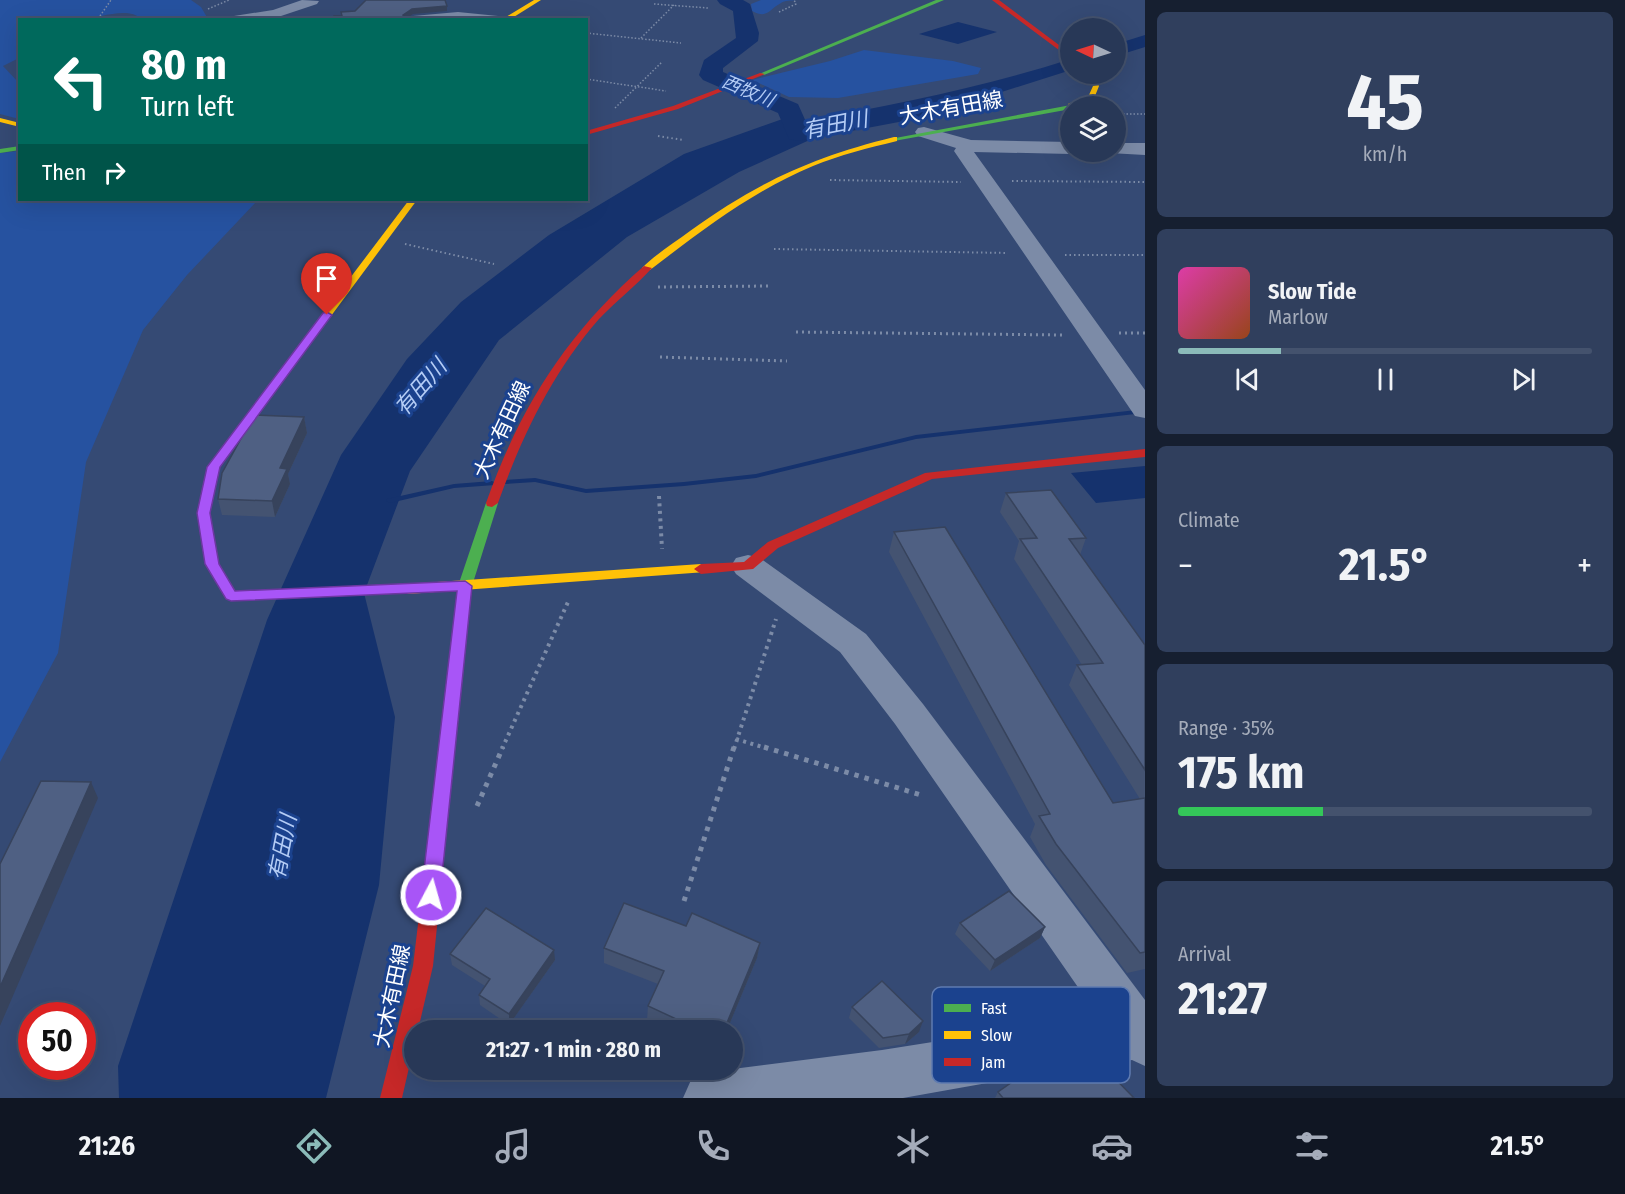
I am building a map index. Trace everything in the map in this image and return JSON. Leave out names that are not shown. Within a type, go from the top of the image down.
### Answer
[{"type":"main road","points":[[507,18],[538,0]]},
{"type":"main road","points":[[588,133],[651,117],[941,0]]},
{"type":"main road","points":[[996,0],[1060,49]]},
{"type":"main road","name":"大木有田線","points":[[391,1098],[423,966],[465,586],[504,465],[546,382],[605,305],[645,269],[709,221],[786,175],[836,155],[924,132],[1060,109]]},
{"type":"main road","points":[[0,120],[18,124]]},
{"type":"main road","points":[[0,151],[18,148]]},
{"type":"main road","points":[[411,201],[213,467],[203,513],[212,564],[231,596],[465,586],[748,566],[773,545],[929,476],[1145,453]]},
{"type":"street","points":[[250,18],[274,15],[314,0]]},
{"type":"street","points":[[436,18],[458,16],[478,18]]},
{"type":"street","points":[[924,132],[970,146],[1060,148]]},
{"type":"street","points":[[970,146],[963,151],[1145,410]]},
{"type":"street","points":[[1126,149],[1145,149]]},
{"type":"street","points":[[748,566],[853,644],[909,714],[1107,987]]},
{"type":"street","points":[[1130,1019],[1143,1037]]},
{"type":"street","points":[[709,1098],[932,1067]]},
{"type":"path","points":[[99,17],[111,0]]},
{"type":"path","points":[[208,9],[229,0]]},
{"type":"path","points":[[779,12],[796,4],[794,0]]},
{"type":"path","points":[[654,4],[708,8]]},
{"type":"path","points":[[640,39],[674,5]]},
{"type":"path","points":[[99,17],[115,18]]},
{"type":"path","points":[[588,34],[681,43]]},
{"type":"path","points":[[613,110],[662,62]]},
{"type":"path","points":[[588,79],[671,92]]},
{"type":"path","points":[[1126,114],[1145,114]]},
{"type":"path","points":[[829,180],[966,183]]},
{"type":"path","points":[[1010,181],[1145,182]]},
{"type":"path","points":[[384,240],[494,264]]},
{"type":"path","points":[[774,249],[1014,254]]},
{"type":"path","points":[[1064,255],[1145,255]]},
{"type":"path","points":[[651,287],[769,286]]},
{"type":"path","points":[[796,332],[1069,335]]},
{"type":"path","points":[[1109,332],[1145,333]]},
{"type":"path","points":[[660,357],[787,361]]},
{"type":"path","points":[[659,496],[662,551]]},
{"type":"path","points":[[477,807],[570,597]]},
{"type":"path","points":[[684,901],[777,616]]},
{"type":"path","points":[[736,739],[921,795]]},
{"type":"shaded area","points":[[0,0],[191,0],[201,7],[207,18],[140,18],[129,13],[121,13],[92,18],[18,18],[18,58],[3,66],[18,82],[18,119],[0,114]]},
{"type":"shaded area","points":[[761,0],[796,0],[783,2],[765,14],[752,11],[751,4]]},
{"type":"shaded area","points":[[864,50],[953,61],[981,68],[978,74],[838,98],[789,97],[752,80],[830,61]]},
{"type":"shaded area","points":[[18,151],[18,201],[257,201],[187,275],[143,330],[86,462],[58,653],[0,762],[0,153]]},
{"type":"water","points":[[958,22],[997,32],[958,44],[919,34]]},
{"type":"water","points":[[1145,35],[1145,47],[1126,53],[1126,41]]},
{"type":"water","name":"有田川","points":[[1060,62],[1060,73],[920,118],[814,138],[739,172],[627,237],[499,340],[410,471],[364,593],[395,717],[379,885],[326,1098],[119,1098],[118,1066],[267,620],[341,455],[407,359],[461,302],[549,235],[684,154],[791,116],[805,121],[906,102]]},
{"type":"water","points":[[1145,466],[1145,498],[1096,503],[1071,473]]},
{"type":"building","points":[[366,0],[445,0],[447,6],[412,9],[403,15],[406,18],[334,18],[334,16],[342,16],[341,12],[355,11]]},
{"type":"building","points":[[254,415],[304,417],[280,468],[287,469],[272,501],[218,499],[222,473]]},
{"type":"building","points":[[1051,490],[1086,538],[1069,539],[1145,645],[1145,770],[1077,665],[1103,663],[1020,539],[1037,538],[1006,493]]},
{"type":"building","points":[[945,527],[1113,803],[1145,798],[1145,952],[1140,953],[1056,844],[1039,816],[1050,814],[894,532]]},
{"type":"building","points":[[41,781],[91,782],[0,987],[0,864]]},
{"type":"building","points":[[1009,891],[1045,927],[995,960],[960,923]]},
{"type":"building","points":[[624,903],[686,926],[692,913],[760,943],[728,1020],[678,1020],[648,1006],[664,971],[604,948]]},
{"type":"building","points":[[486,908],[554,950],[509,1014],[479,995],[490,979],[450,954]]},
{"type":"building","points":[[882,981],[923,1021],[909,1034],[883,1038],[852,1007]]},
{"type":"building","points":[[1011,1083],[1119,1083],[1134,1098],[1003,1098],[998,1092]]},
{"type":"waterway","name":"西牧川","points":[[727,0],[743,8],[748,33],[747,41],[712,65],[711,75],[789,109],[798,133]]},
{"type":"waterway","points":[[505,482],[535,480],[586,491],[684,484],[756,476],[916,437],[1144,411]]},
{"type":"waterway","points":[[390,501],[454,486],[492,483]]},
{"type":"traffic: fast","points":[[762,74],[941,0]]},
{"type":"traffic: fast","points":[[894,139],[1060,109]]},
{"type":"traffic: fast","points":[[0,151],[18,148]]},
{"type":"traffic: fast","points":[[261,403],[213,467],[203,513],[212,564],[231,596],[408,589]]},
{"type":"traffic: fast","points":[[435,857],[465,586],[492,503]]},
{"type":"traffic: slow","points":[[507,18],[538,0]]},
{"type":"traffic: slow","points":[[1092,96],[1095,84]]},
{"type":"traffic: slow","points":[[0,120],[18,124]]},
{"type":"traffic: slow","points":[[647,268],[714,219],[785,176],[824,159],[894,139]]},
{"type":"traffic: slow","points":[[261,403],[412,201]]},
{"type":"traffic: slow","points":[[408,589],[701,569]]},
{"type":"traffic: jam","points":[[995,0],[1060,49]]},
{"type":"traffic: jam","points":[[588,133],[676,108],[762,74]]},
{"type":"traffic: jam","points":[[492,503],[518,436],[553,374],[596,317],[647,268]]},
{"type":"traffic: jam","points":[[701,569],[748,566],[773,545],[929,476],[1145,453]]},
{"type":"traffic: jam","points":[[391,1098],[423,966],[435,857]]},
{"type":"route","points":[[327,315],[213,467],[203,513],[212,564],[231,596],[465,586],[431,895]]}]
